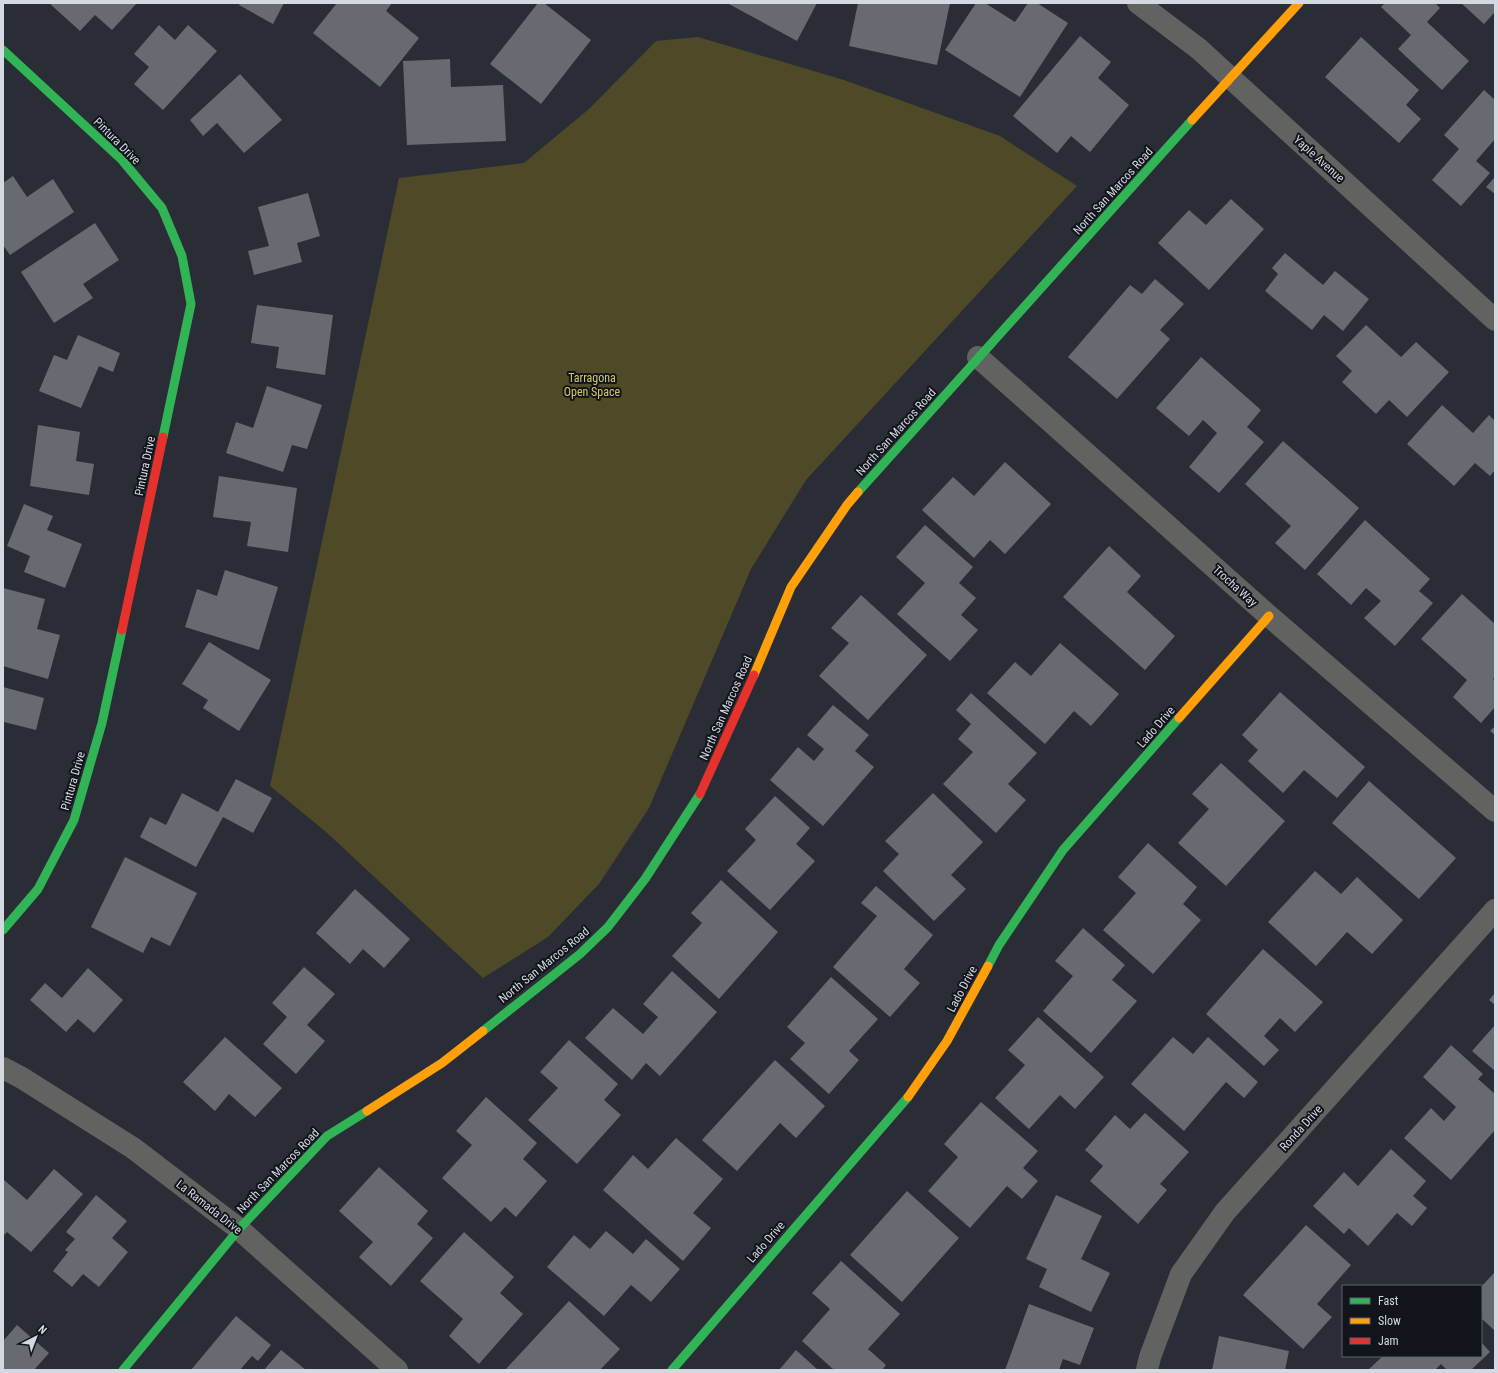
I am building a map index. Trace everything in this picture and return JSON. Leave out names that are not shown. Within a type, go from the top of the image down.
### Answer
[{"type":"street","name":"Yaple Avenue","points":[[1138,3],[1199,49],[1495,320]]},
{"type":"street","name":"North San Marcos Road","points":[[123,1370],[239,1229],[327,1136],[442,1063],[580,954],[608,927],[645,879],[701,793],[741,706],[791,587],[847,505],[978,357],[1299,3]]},
{"type":"street","name":"Pintura Drive","points":[[3,50],[122,160],[162,208],[182,256],[191,304],[102,723],[74,820],[38,889],[3,930]]},
{"type":"street","name":"Trocha Way","points":[[978,357],[1269,616],[1495,811]]},
{"type":"street","name":"Lado Drive","points":[[672,1370],[907,1098],[947,1041],[1000,945],[1063,850],[1269,616]]},
{"type":"street","name":"Ronda Drive","points":[[1147,1370],[1150,1357],[1181,1274],[1225,1212],[1495,910]]},
{"type":"street","name":"La Ramada Drive","points":[[3,1068],[22,1078],[133,1148],[239,1229],[397,1370]]},
{"type":"green space","name":"Tarragona Open Space","points":[[698,37],[844,80],[1000,136],[1077,186],[806,480],[751,569],[649,808],[599,884],[548,937],[483,978],[325,831],[270,786],[399,178],[524,163],[589,109],[656,41]]},
{"type":"building","points":[[49,3],[137,3],[112,30],[95,15],[80,31]]},
{"type":"building","points":[[240,3],[284,3],[273,24],[239,5]]},
{"type":"building","points":[[337,3],[392,3],[386,11],[419,38],[380,87],[313,33]]},
{"type":"building","points":[[538,3],[544,3],[591,40],[541,104],[490,64]]},
{"type":"building","points":[[727,3],[817,3],[797,41]]},
{"type":"building","points":[[858,3],[950,3],[937,65],[849,46]]},
{"type":"building","points":[[976,3],[985,3],[1015,22],[1028,3],[1037,3],[1068,23],[1020,97],[945,50]]},
{"type":"building","points":[[1385,3],[1435,3],[1440,8],[1427,22],[1469,61],[1442,90],[1398,49],[1411,35],[1381,7]]},
{"type":"building","points":[[1461,3],[1495,3],[1495,12],[1484,24]]},
{"type":"building","points":[[159,25],[175,40],[188,25],[217,51],[163,110],[134,84],[149,67],[134,54]]},
{"type":"building","points":[[1080,36],[1111,62],[1098,78],[1129,105],[1090,152],[1071,136],[1057,153],[1013,116]]},
{"type":"building","points":[[1361,37],[1419,90],[1406,105],[1421,119],[1399,143],[1325,77]]},
{"type":"building","points":[[450,59],[451,87],[503,85],[506,141],[407,145],[403,61]]},
{"type":"building","points":[[240,74],[282,120],[244,153],[217,123],[203,136],[190,120]]},
{"type":"building","points":[[1484,90],[1495,100],[1495,139],[1476,161],[1490,173],[1461,206],[1432,180],[1459,149],[1444,135]]},
{"type":"building","points":[[13,176],[27,197],[53,179],[74,212],[10,255],[3,245],[3,183]]},
{"type":"building","points":[[1495,177],[1495,194],[1486,187]]},
{"type":"building","points":[[308,193],[320,236],[297,243],[302,262],[254,275],[248,251],[269,246],[258,207]]},
{"type":"building","points":[[1231,199],[1264,229],[1209,290],[1158,243],[1189,210],[1206,225]]},
{"type":"building","points":[[95,223],[119,260],[83,284],[93,298],[54,323],[21,272]]},
{"type":"building","points":[[1285,253],[1323,285],[1335,271],[1369,299],[1343,331],[1324,315],[1312,330],[1265,291],[1278,274],[1272,268]]},
{"type":"building","points":[[1155,279],[1184,304],[1160,330],[1170,339],[1117,399],[1068,357],[1130,285],[1142,294]]},
{"type":"building","points":[[257,305],[333,315],[325,375],[276,368],[279,347],[251,343]]},
{"type":"building","points":[[1366,325],[1401,357],[1416,342],[1449,372],[1407,417],[1389,400],[1376,414],[1342,382],[1352,371],[1336,356]]},
{"type":"building","points":[[78,335],[120,353],[113,372],[99,366],[81,408],[39,391],[54,355],[67,360]]},
{"type":"building","points":[[1201,357],[1261,410],[1247,427],[1264,442],[1219,493],[1189,467],[1217,433],[1203,420],[1189,436],[1156,408]]},
{"type":"building","points":[[267,386],[322,405],[307,449],[292,445],[283,472],[226,453],[236,422],[253,428]]},
{"type":"building","points":[[1442,405],[1473,433],[1489,415],[1495,421],[1495,470],[1490,476],[1475,463],[1454,486],[1407,444]]},
{"type":"building","points":[[38,425],[80,432],[76,461],[94,464],[89,495],[30,486]]},
{"type":"building","points":[[1283,441],[1359,508],[1305,570],[1275,543],[1291,526],[1245,484]]},
{"type":"building","points":[[1005,462],[1051,504],[1005,554],[990,540],[974,558],[922,510],[953,477],[974,496]]},
{"type":"building","points":[[219,476],[297,488],[288,552],[247,546],[251,522],[213,517]]},
{"type":"building","points":[[24,504],[53,516],[47,530],[82,544],[65,588],[24,572],[30,556],[7,546]]},
{"type":"building","points":[[1365,520],[1430,579],[1419,591],[1433,603],[1395,646],[1364,618],[1381,601],[1366,588],[1351,605],[1317,574]]},
{"type":"building","points":[[925,525],[973,567],[959,583],[976,598],[961,615],[978,630],[950,661],[897,614],[925,583],[896,557]]},
{"type":"building","points":[[1109,546],[1141,576],[1127,592],[1175,636],[1145,670],[1063,597]]},
{"type":"building","points":[[225,570],[278,587],[259,650],[185,627],[197,589],[217,596]]},
{"type":"building","points":[[3,588],[45,599],[37,629],[60,635],[48,679],[3,666]]},
{"type":"building","points":[[1462,594],[1495,624],[1495,676],[1493,679],[1495,681],[1495,707],[1481,723],[1453,697],[1467,680],[1421,639]]},
{"type":"building","points":[[861,595],[927,655],[868,720],[819,676],[849,643],[831,628]]},
{"type":"building","points":[[209,642],[271,680],[239,731],[203,708],[208,700],[182,684]]},
{"type":"building","points":[[1060,643],[1119,694],[1091,726],[1074,711],[1045,744],[987,693],[1015,662],[1031,676]]},
{"type":"building","points":[[3,687],[44,698],[36,730],[4,722],[3,726]]},
{"type":"building","points":[[1280,692],[1365,767],[1337,798],[1304,770],[1283,793],[1248,761],[1258,750],[1242,735]]},
{"type":"building","points":[[971,693],[1037,753],[1008,784],[1026,800],[996,833],[943,784],[973,752],[958,739],[971,724],[956,710]]},
{"type":"building","points":[[833,705],[869,735],[855,751],[874,767],[823,826],[770,780],[798,747],[814,761],[824,749],[807,735]]},
{"type":"building","points":[[1495,726],[1495,735],[1490,731]]},
{"type":"building","points":[[1221,763],[1285,821],[1226,886],[1178,843],[1209,809],[1192,794]]},
{"type":"building","points":[[236,779],[272,798],[253,833],[223,817],[196,867],[140,837],[150,817],[166,825],[182,793],[218,812]]},
{"type":"building","points":[[1369,781],[1456,858],[1419,899],[1332,823]]},
{"type":"building","points":[[933,793],[983,842],[951,875],[966,889],[934,921],[883,871],[899,854],[885,841]]},
{"type":"building","points":[[775,796],[810,828],[796,844],[815,861],[770,910],[727,871],[756,840],[745,829]]},
{"type":"building","points":[[1148,843],[1197,887],[1183,904],[1201,920],[1153,974],[1103,930],[1136,893],[1118,877]]},
{"type":"building","points":[[125,857],[197,893],[170,946],[151,937],[143,953],[91,927]]},
{"type":"building","points":[[1315,871],[1341,894],[1357,877],[1403,920],[1372,954],[1347,932],[1316,966],[1268,922]]},
{"type":"building","points":[[721,880],[778,932],[719,999],[672,956],[702,923],[691,913]]},
{"type":"building","points":[[876,886],[933,935],[904,969],[920,983],[890,1017],[833,967],[877,916],[861,903]]},
{"type":"building","points":[[355,889],[410,939],[384,968],[363,949],[350,964],[316,933]]},
{"type":"building","points":[[1083,928],[1125,965],[1112,980],[1137,1001],[1091,1053],[1043,1011],[1073,976],[1055,961]]},
{"type":"building","points":[[1263,949],[1323,1002],[1295,1032],[1280,1018],[1264,1036],[1279,1050],[1264,1066],[1206,1014]]},
{"type":"building","points":[[304,967],[335,994],[307,1025],[325,1041],[296,1074],[263,1044],[287,1017],[272,1003]]},
{"type":"building","points":[[88,968],[123,1000],[94,1033],[78,1019],[66,1032],[30,1000],[45,983],[62,998]]},
{"type":"building","points":[[672,971],[717,1012],[660,1076],[646,1063],[632,1080],[585,1038],[613,1008],[643,1034],[658,1017],[643,1004]]},
{"type":"building","points":[[831,977],[878,1019],[849,1051],[859,1060],[829,1094],[790,1059],[805,1043],[787,1027]]},
{"type":"building","points":[[1495,993],[1495,1005],[1489,1000]]},
{"type":"building","points":[[1038,1017],[1104,1077],[1075,1109],[1060,1095],[1029,1129],[995,1098],[1025,1065],[1008,1050]]},
{"type":"building","points":[[1495,1025],[1495,1071],[1472,1051]]},
{"type":"building","points":[[225,1037],[282,1088],[255,1117],[229,1094],[215,1111],[183,1082]]},
{"type":"building","points":[[1173,1037],[1193,1054],[1208,1037],[1258,1082],[1244,1098],[1226,1082],[1184,1131],[1131,1084]]},
{"type":"building","points":[[569,1040],[618,1084],[604,1100],[621,1115],[577,1164],[528,1120],[558,1088],[540,1072]]},
{"type":"building","points":[[1451,1045],[1483,1074],[1478,1079],[1495,1094],[1495,1130],[1451,1180],[1404,1138],[1431,1108],[1444,1121],[1456,1107],[1423,1077]]},
{"type":"building","points":[[775,1060],[825,1106],[796,1138],[780,1123],[737,1171],[702,1140]]},
{"type":"building","points":[[486,1097],[537,1143],[523,1159],[547,1181],[516,1217],[505,1207],[491,1222],[442,1178],[472,1145],[456,1131]]},
{"type":"building","points":[[981,1102],[1038,1151],[1023,1168],[1038,1181],[1022,1199],[1007,1186],[970,1228],[928,1191],[958,1157],[944,1144]]},
{"type":"building","points":[[1145,1113],[1189,1152],[1160,1184],[1167,1190],[1138,1224],[1090,1181],[1103,1166],[1085,1150],[1115,1115],[1130,1129]]},
{"type":"building","points":[[676,1138],[723,1179],[693,1213],[711,1228],[683,1261],[603,1190],[633,1155],[648,1169]]},
{"type":"building","points":[[1391,1149],[1426,1181],[1413,1196],[1427,1208],[1412,1226],[1397,1213],[1368,1246],[1349,1228],[1344,1234],[1313,1206],[1344,1172],[1358,1186]]},
{"type":"building","points":[[379,1167],[428,1211],[417,1224],[433,1238],[391,1286],[359,1257],[373,1242],[339,1211]]},
{"type":"building","points":[[54,1169],[83,1194],[31,1252],[7,1232],[3,1236],[3,1179],[27,1200]]},
{"type":"building","points":[[907,1191],[959,1238],[902,1302],[850,1255]]},
{"type":"building","points":[[96,1195],[127,1221],[112,1238],[128,1252],[99,1287],[83,1274],[72,1287],[53,1271],[68,1252],[65,1250],[75,1239],[66,1232]]},
{"type":"building","points":[[1056,1195],[1102,1216],[1081,1259],[1110,1273],[1091,1312],[1039,1287],[1047,1269],[1026,1259]]},
{"type":"building","points":[[1306,1225],[1351,1265],[1317,1304],[1332,1317],[1303,1349],[1243,1295]]},
{"type":"building","points":[[606,1231],[633,1254],[646,1239],[680,1269],[651,1302],[631,1285],[604,1316],[547,1267],[574,1235],[590,1249]]},
{"type":"building","points":[[464,1232],[514,1277],[500,1293],[523,1314],[479,1364],[449,1336],[463,1319],[420,1281]]},
{"type":"building","points":[[841,1261],[900,1314],[868,1349],[886,1365],[882,1370],[834,1370],[802,1341],[830,1309],[812,1293]]},
{"type":"building","points":[[1495,1272],[1495,1331],[1482,1319],[1482,1286]]},
{"type":"building","points":[[569,1301],[620,1349],[600,1370],[505,1370]]},
{"type":"building","points":[[1029,1304],[1094,1328],[1080,1365],[1063,1359],[1059,1370],[1005,1370]]},
{"type":"building","points":[[236,1316],[271,1345],[258,1361],[252,1356],[240,1370],[191,1370]]},
{"type":"building","points":[[17,1325],[49,1353],[34,1370],[3,1370],[3,1341]]},
{"type":"building","points":[[1219,1336],[1289,1351],[1285,1370],[1212,1370]]},
{"type":"building","points":[[1482,1343],[1490,1352],[1471,1370],[1447,1370],[1441,1364],[1435,1370],[1368,1370],[1382,1357],[1482,1357]]},
{"type":"building","points":[[281,1350],[306,1370],[264,1370]]},
{"type":"building","points":[[796,1350],[818,1370],[779,1370]]},
{"type":"traffic: fast","points":[[3,50],[122,160],[162,208],[182,256],[191,304],[163,437]]},
{"type":"traffic: fast","points":[[858,492],[1192,120]]},
{"type":"traffic: fast","points":[[3,930],[38,889],[74,820],[102,723],[122,630]]},
{"type":"traffic: fast","points":[[988,966],[999,945],[1063,850],[1179,718]]},
{"type":"traffic: fast","points":[[483,1031],[580,954],[608,927],[645,879],[700,794]]},
{"type":"traffic: fast","points":[[672,1370],[908,1097]]},
{"type":"traffic: fast","points":[[123,1370],[239,1229],[327,1136],[367,1111]]},
{"type":"traffic: slow","points":[[1192,120],[1299,3]]},
{"type":"traffic: slow","points":[[754,675],[791,587],[847,505],[858,492]]},
{"type":"traffic: slow","points":[[1179,718],[1269,616]]},
{"type":"traffic: slow","points":[[908,1097],[947,1041],[988,966]]},
{"type":"traffic: slow","points":[[367,1111],[442,1063],[483,1031]]},
{"type":"traffic: jam","points":[[122,630],[163,437]]},
{"type":"traffic: jam","points":[[700,794],[754,675]]}]
